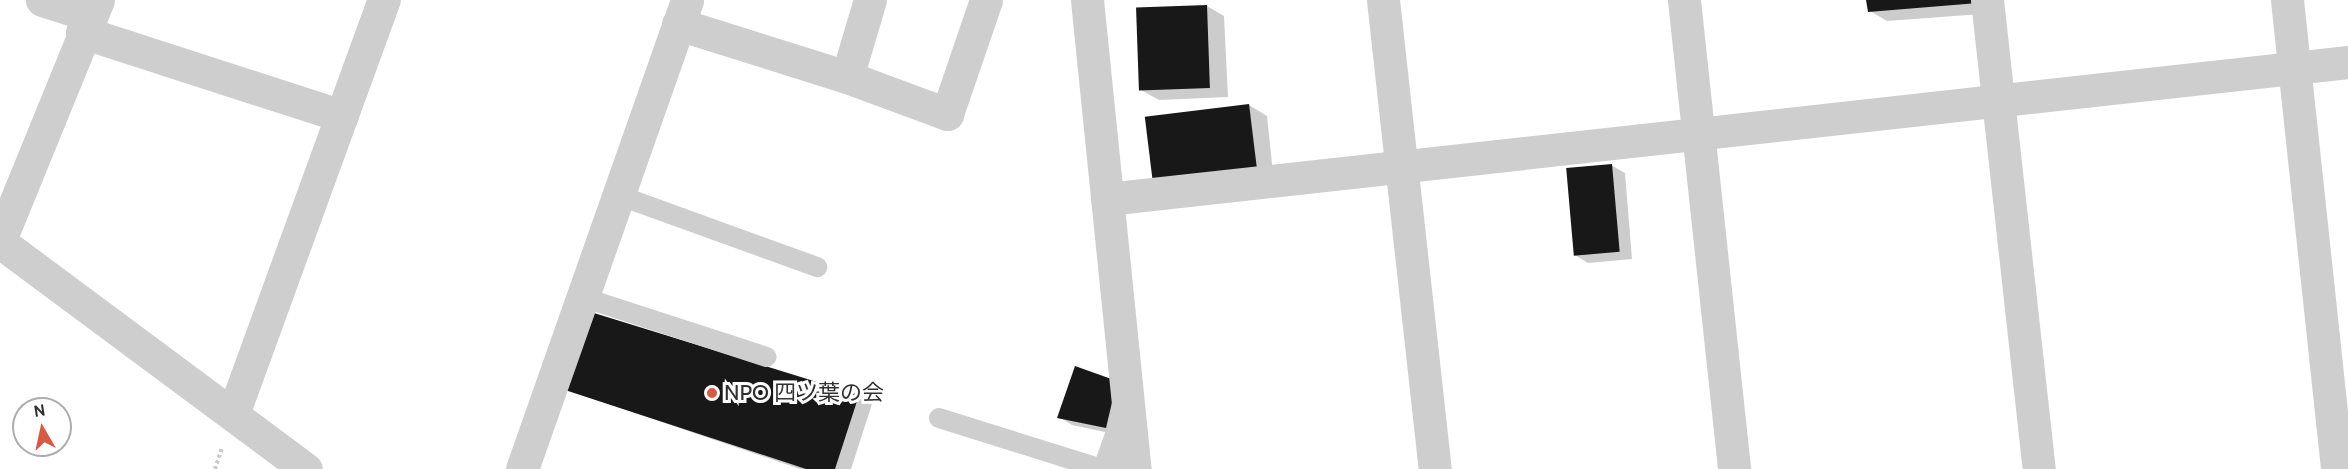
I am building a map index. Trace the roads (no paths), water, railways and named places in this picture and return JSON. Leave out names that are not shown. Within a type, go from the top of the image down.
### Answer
[{"type":"street","points":[[42,0],[90,16],[342,116]]},
{"type":"street","points":[[233,414],[384,0]]},
{"type":"street","points":[[847,77],[870,0]]},
{"type":"street","points":[[522,469],[682,12],[947,114],[986,0]]},
{"type":"street","points":[[1087,0],[1135,469]]},
{"type":"street","points":[[1383,0],[1435,469]]},
{"type":"street","points":[[1684,0],[1734,469]]},
{"type":"street","points":[[1987,0],[2039,469]]},
{"type":"street","points":[[2287,0],[2294,68],[2336,346],[2337,469]]},
{"type":"street","points":[[90,16],[0,241],[306,469]]},
{"type":"street","points":[[1107,199],[2348,62]]},
{"type":"street","points":[[1109,469],[1129,413]]},
{"type":"lane","points":[[618,195],[817,267]]},
{"type":"lane","points":[[582,297],[767,357]]},
{"type":"lane","points":[[939,418],[1102,469]]},
{"type":"place","name":"NPO 四ツ葉の会","points":[[712,393]]}]
